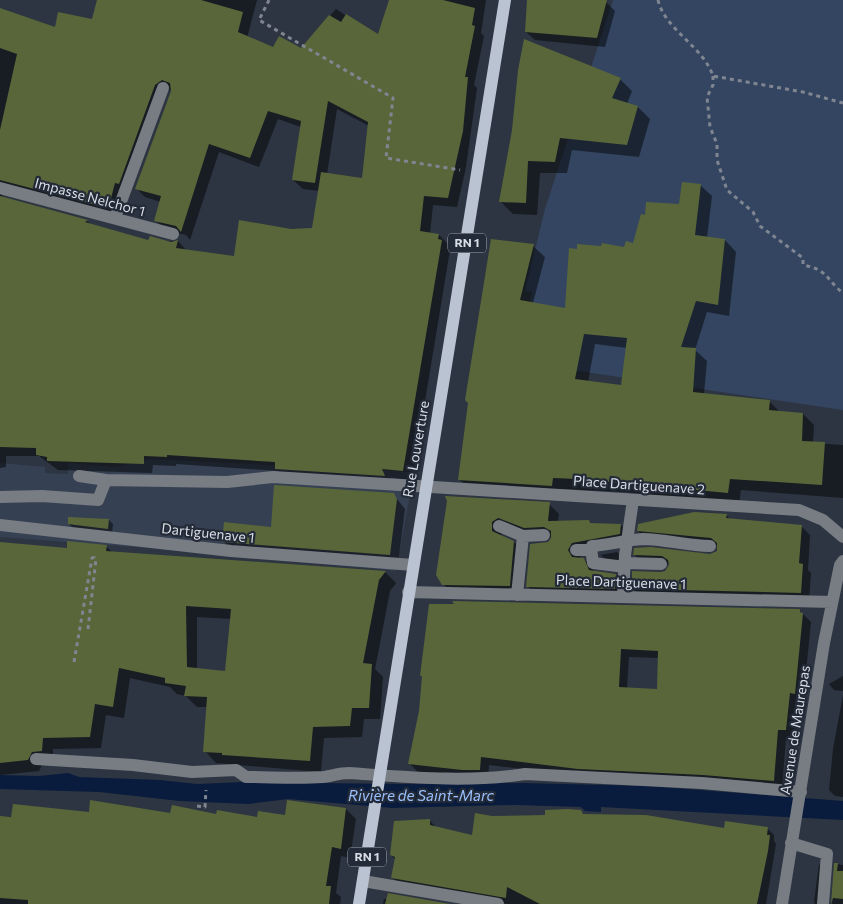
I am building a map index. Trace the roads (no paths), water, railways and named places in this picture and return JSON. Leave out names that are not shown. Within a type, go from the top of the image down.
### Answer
[{"type":"main road","name":"Rue Louverture","points":[[359,904],[505,0]]},
{"type":"street","points":[[115,218],[163,88]]},
{"type":"street","name":"Impasse Nelchor 1","points":[[0,188],[173,234]]},
{"type":"street","name":"Place Dartiguenave 2","points":[[79,476],[106,480],[227,482],[273,477],[799,510],[823,520],[843,538]]},
{"type":"street","points":[[0,497],[42,496],[98,500],[106,480]]},
{"type":"street","points":[[623,597],[627,541],[633,500]]},
{"type":"street","name":"Dartiguenave 1","points":[[0,525],[232,551],[413,565]]},
{"type":"street","points":[[499,526],[523,536],[544,535]]},
{"type":"street","points":[[517,595],[523,536]]},
{"type":"street","points":[[576,550],[591,550],[592,546],[643,539],[695,546],[710,546]]},
{"type":"street","points":[[591,548],[588,563],[661,564]]},
{"type":"street","name":"Avenue de Maurepas","points":[[782,904],[832,602],[843,561]]},
{"type":"street","name":"Place Dartiguenave 1","points":[[408,592],[832,602]]},
{"type":"street","points":[[36,759],[133,765],[192,772],[236,770],[246,777],[323,777],[347,773],[379,780],[505,777],[525,774],[702,783],[800,794]]},
{"type":"street","points":[[791,843],[827,854],[823,904]]},
{"type":"street","points":[[363,881],[498,904]]},
{"type":"water","name":"Rivière de Saint-Marc","points":[[68,773],[79,777],[160,780],[197,784],[243,782],[523,783],[649,786],[843,801],[843,820],[601,807],[601,812],[585,811],[581,807],[515,805],[392,808],[288,799],[249,804],[180,801],[99,792],[0,789],[0,775],[39,776]]}]
